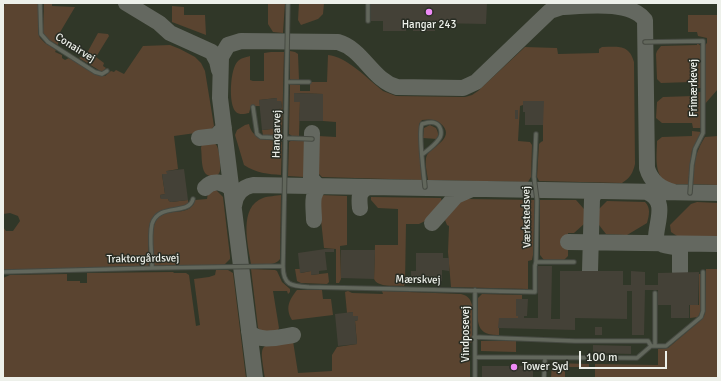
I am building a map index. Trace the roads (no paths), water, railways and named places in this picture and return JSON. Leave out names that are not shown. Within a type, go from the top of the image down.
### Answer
[{"type":"lane","name":"Conairvej","points":[[40,3],[41,34],[48,42],[95,72],[102,74],[107,71]]},
{"type":"lane","name":"Hangarvej","points":[[283,266],[288,3]]},
{"type":"lane","points":[[368,3],[368,20]]},
{"type":"lane","name":"Frimærkevej","points":[[645,42],[703,40],[703,133],[695,149],[690,193]]},
{"type":"lane","points":[[287,82],[309,82]]},
{"type":"lane","points":[[253,107],[257,134],[261,137],[312,139]]},
{"type":"lane","points":[[422,154],[441,136],[441,130],[435,123],[428,122],[422,124],[421,128],[422,154],[425,187]]},
{"type":"lane","name":"Værkstedsvej","points":[[536,134],[534,177],[537,200],[536,262],[574,262]]},
{"type":"lane","points":[[152,268],[152,232],[154,220],[163,211],[188,207],[192,203],[193,199]]},
{"type":"lane","name":"Mærskvej","points":[[283,266],[283,274],[286,281],[293,286],[535,292],[536,262]]},
{"type":"lane","name":"Traktorgårdsvej","points":[[3,272],[283,266]]},
{"type":"lane","points":[[475,357],[637,358],[653,346],[666,346],[701,316],[703,311],[704,272]]},
{"type":"lane","name":"Vindposevej","points":[[475,290],[475,378]]},
{"type":"lane","points":[[653,346],[655,293]]},
{"type":"lane","points":[[474,337],[574,341],[648,341],[653,346]]},
{"type":"lane","points":[[544,358],[544,378]]},
{"type":"place","name":"Hangar 243","points":[[429,12]]},
{"type":"place","name":"Tower Syd","points":[[514,367]]}]
